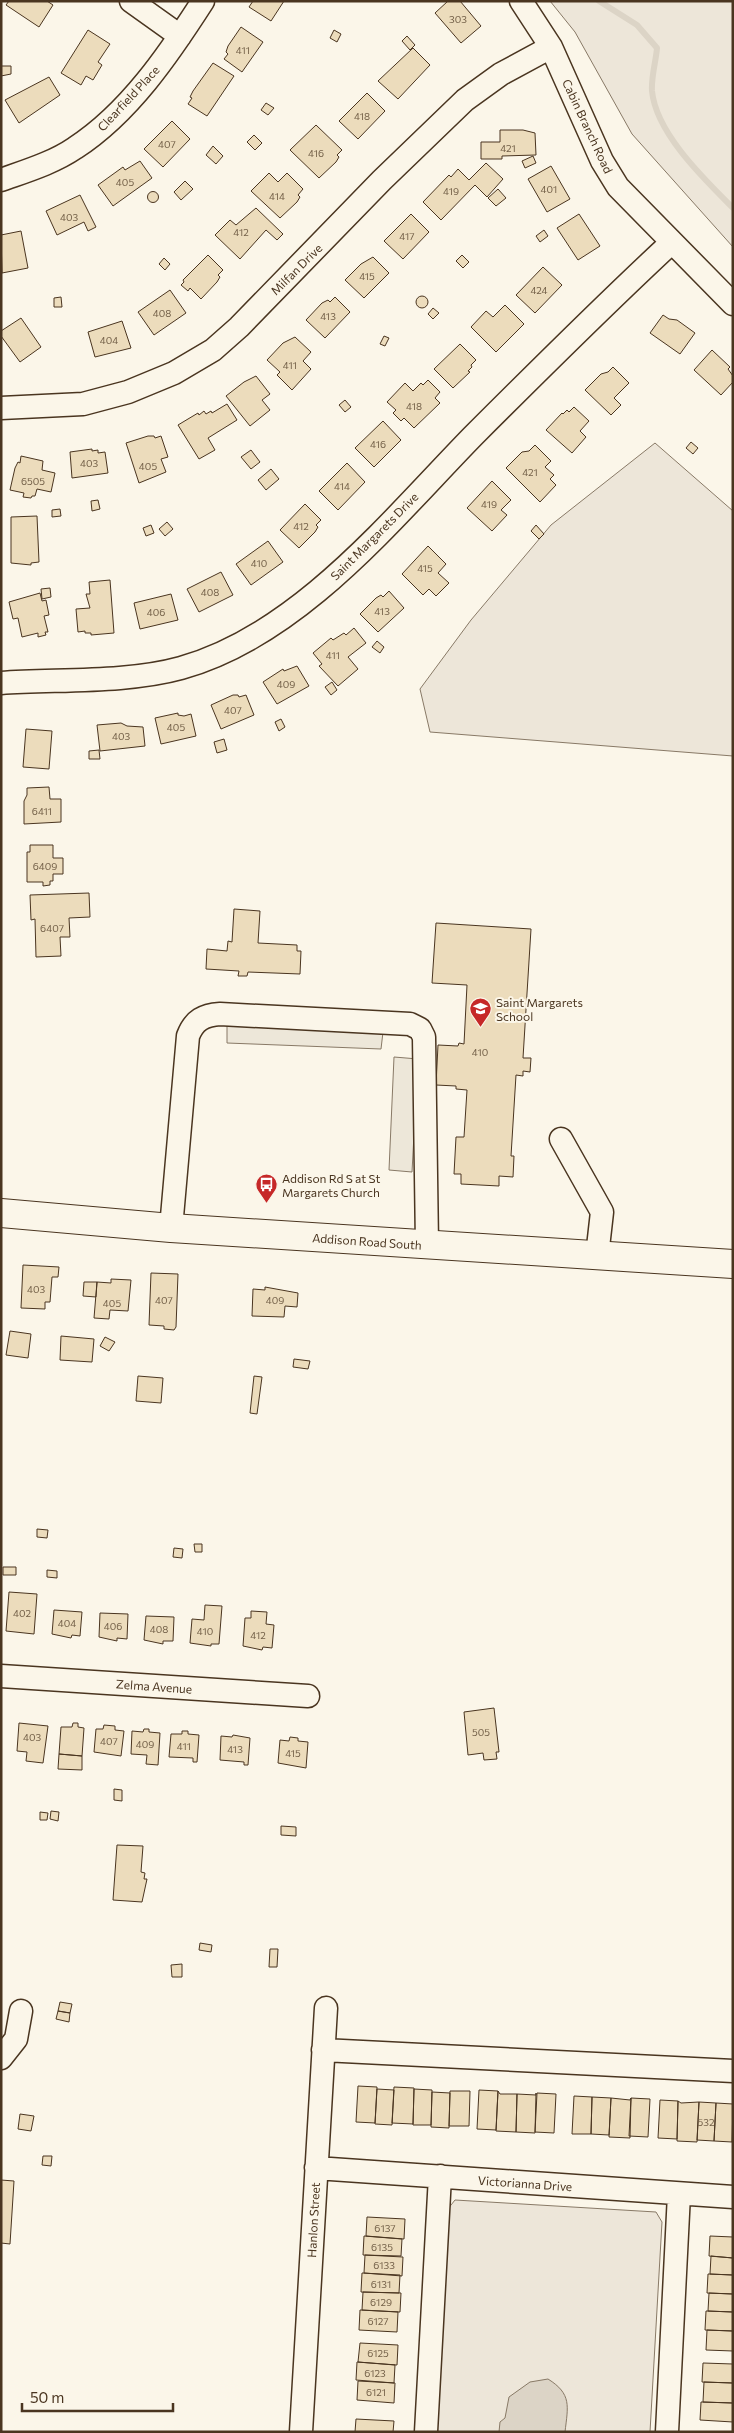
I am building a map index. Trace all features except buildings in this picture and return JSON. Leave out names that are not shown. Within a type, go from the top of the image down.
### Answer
[{"type":"main road","name":"Addison Road South","points":[[1,1213],[171,1228],[733,1264]]},
{"type":"street","points":[[131,1],[180,36]]},
{"type":"street","name":"Clearfield Place","points":[[1,180],[50,162],[92,137],[127,102],[180,36],[204,1]]},
{"type":"street","name":"Cabin Branch Road","points":[[521,1],[551,47],[609,172],[618,186],[671,243],[733,304]]},
{"type":"street","name":"Milfan Drive","points":[[1,408],[83,404],[121,394],[174,373],[213,350],[239,327],[382,180],[465,100],[501,74],[551,47]]},
{"type":"street","name":"Saint Margarets Drive","points":[[1,683],[108,678],[180,668],[235,646],[269,628],[312,597],[384,528],[519,390],[671,243]]},
{"type":"street","points":[[171,1228],[188,1036],[191,1028],[200,1018],[220,1014],[410,1024],[420,1029],[424,1038],[427,1245]]},
{"type":"street","points":[[561,1139],[602,1212],[597,1256]]},
{"type":"street","name":"Zelma Avenue","points":[[1,1676],[308,1696]]},
{"type":"street","name":"Hanlon Street","points":[[301,2432],[326,2008]]},
{"type":"street","points":[[1,2058],[16,2039],[21,2011]]},
{"type":"street","points":[[323,2050],[733,2070]]},
{"type":"street","name":"Victorianna Drive","points":[[316,2168],[733,2197]]},
{"type":"street","points":[[426,2432],[440,2176]]},
{"type":"street","points":[[667,2432],[679,2194]]},
{"type":"shaded area","points":[[550,1],[733,1],[733,247],[632,134],[575,32]]},
{"type":"shaded area","points":[[655,443],[733,511],[733,756],[430,732],[420,689],[471,620],[551,525]]},
{"type":"shaded area","points":[[227,1025],[383,1032],[381,1049],[227,1043]]},
{"type":"shaded area","points":[[394,1057],[418,1059],[412,1172],[389,1170]]},
{"type":"shaded area","points":[[455,2200],[656,2212],[662,2222],[650,2432],[436,2432],[447,2210]]},
{"type":"shaded area","points":[[548,2379],[561,2390],[567,2401],[565,2432],[499,2432],[500,2422],[505,2418],[509,2397],[530,2382]]},
{"type":"waterway","points":[[599,1],[637,25],[657,48],[652,91],[655,107],[662,123],[683,154],[733,208]]},
{"type":"place","name":"Saint Margarets School","points":[[480,1028]]},
{"type":"place","name":"Addison Rd S at St Margarets Church","points":[[266,1204]]}]
